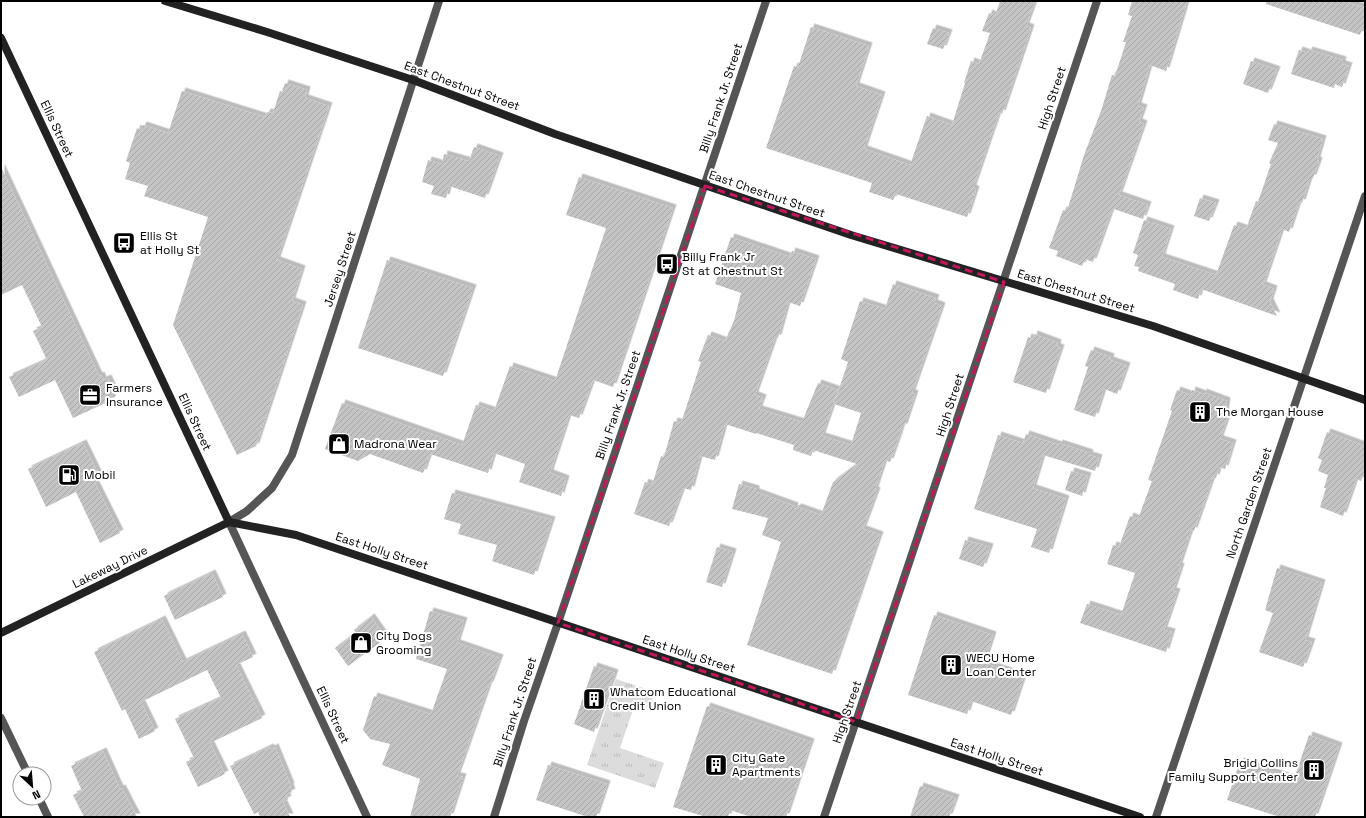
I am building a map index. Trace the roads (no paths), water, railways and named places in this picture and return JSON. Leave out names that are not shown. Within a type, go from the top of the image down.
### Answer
[{"type":"main road","name":"East Chestnut Street","points":[[164,1],[267,32],[413,80],[555,134],[851,235],[1153,326],[1365,400]]},
{"type":"main road","name":"Ellis Street","points":[[1,38],[229,522]]},
{"type":"main road","name":"East Holly Street","points":[[229,522],[296,535],[1140,817]]},
{"type":"main road","name":"Lakeway Drive","points":[[1,633],[229,522]]},
{"type":"street","name":"Jersey Street","points":[[229,522],[247,511],[272,488],[292,455],[440,1]]},
{"type":"street","name":"Billy Frank Jr. Street","points":[[494,817],[524,721],[766,1]]},
{"type":"street","name":"High Street","points":[[824,817],[1097,1]]},
{"type":"street","name":"North Garden Street","points":[[1156,817],[1365,196]]},
{"type":"street","name":"Ellis Street","points":[[229,522],[367,817]]},
{"type":"street","points":[[1,718],[24,766]]},
{"type":"street","points":[[43,806],[48,817]]},
{"type":"place","name":"Ellis St at Holly St","points":[[124,243]]},
{"type":"place","name":"Billy Frank Jr St at Chestnut St","points":[[667,264]]},
{"type":"place","name":"Farmers Insurance","points":[[90,395]]},
{"type":"place","name":"The Morgan House","points":[[1200,412]]},
{"type":"place","name":"Madrona Wear","points":[[339,444]]},
{"type":"place","name":"Mobil","points":[[69,475]]},
{"type":"place","name":"City Dogs Grooming","points":[[361,643]]},
{"type":"place","name":"WECU Home Loan Center","points":[[951,665]]},
{"type":"place","name":"Whatcom Educational Credit Union","points":[[594,699]]},
{"type":"place","name":"City Gate Apartments","points":[[716,765]]},
{"type":"place","name":"Brigid Collins Family Support Center","points":[[1314,770]]}]
